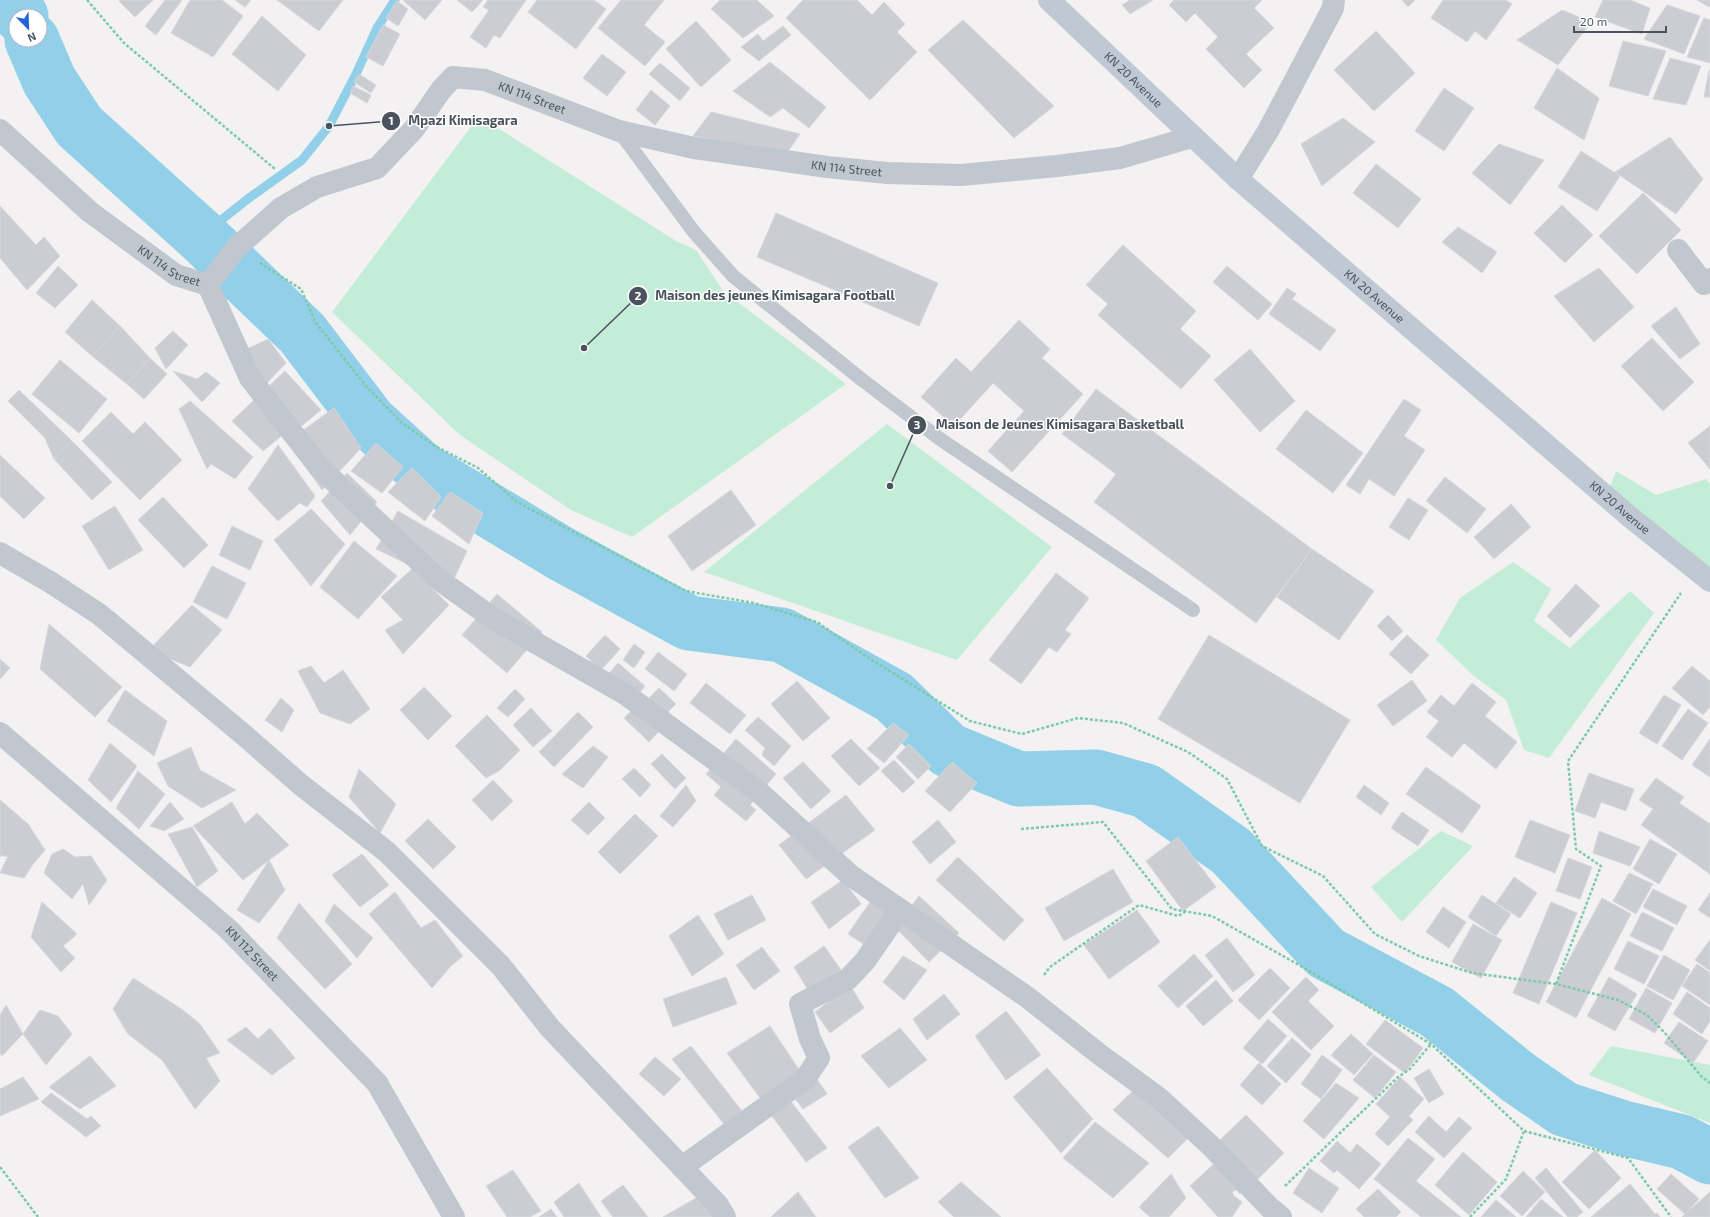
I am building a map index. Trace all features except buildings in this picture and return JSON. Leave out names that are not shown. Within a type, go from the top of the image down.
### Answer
[{"type":"main road","name":"KN 20 Avenue","points":[[1048,0],[1238,179],[1630,517],[1703,576]]},
{"type":"street","points":[[1238,179],[1268,131],[1333,8],[1334,0]]},
{"type":"street","name":"KN 114 Street","points":[[0,130],[90,212],[176,275],[208,285],[236,248],[281,208],[317,187],[377,168],[414,129],[453,77],[485,80],[619,131],[694,148],[827,167],[887,173],[961,175],[1057,166],[1120,158],[1192,137]]},
{"type":"street","points":[[1678,250],[1704,284],[1710,278]]},
{"type":"street","points":[[208,285],[250,378],[319,467],[438,579],[494,619],[625,694],[760,793],[850,875],[1027,997],[1099,1054],[1159,1098],[1212,1147],[1275,1212]]},
{"type":"street","points":[[0,553],[50,582],[98,614],[244,735],[301,785],[387,852],[500,966],[550,1028],[718,1205],[725,1217]]},
{"type":"street","name":"KN 112 Street","points":[[0,733],[228,929],[377,1083],[454,1217]]},
{"type":"street","points":[[682,1167],[805,1079],[819,1058],[810,1039],[800,1004],[848,979],[865,961],[900,910]]},
{"type":"lane","points":[[619,131],[694,232],[733,276],[861,379],[940,439],[1193,610]]},
{"type":"path","points":[[87,0],[124,42],[275,169]]},
{"type":"path","points":[[236,248],[301,289],[316,323],[365,385],[402,423],[434,446],[478,468],[518,502],[686,591],[754,603],[817,622],[864,655],[970,721],[1022,734],[1078,718],[1123,723],[1188,752],[1227,779],[1262,846],[1323,876],[1375,934],[1419,956],[1472,973],[1556,984],[1618,1000],[1647,1015],[1664,1032],[1702,1078],[1710,1083]]},
{"type":"path","points":[[1556,984],[1601,866],[1576,849],[1568,761],[1703,576]]},
{"type":"path","points":[[1021,829],[1103,822],[1172,909],[1212,916],[1306,969],[1431,1044],[1524,1131],[1628,1158],[1671,1217]]},
{"type":"path","points":[[1027,997],[1050,967],[1139,905],[1178,916],[1185,911]]},
{"type":"path","points":[[1275,1212],[1281,1191],[1398,1077],[1410,1069],[1431,1044]]},
{"type":"path","points":[[1470,1217],[1506,1179],[1524,1131]]},
{"type":"path","points":[[0,1167],[38,1217]]},
{"type":"green space","points":[[479,116],[676,241],[696,250],[723,291],[846,384],[632,537],[571,510],[460,435],[332,312]]},
{"type":"green space","points":[[887,424],[1052,547],[957,660],[704,572]]},
{"type":"green space","points":[[1616,471],[1656,495],[1706,479],[1710,484],[1710,574],[1609,490]]},
{"type":"green space","points":[[1513,562],[1551,589],[1534,621],[1570,648],[1630,591],[1654,613],[1549,758],[1524,750],[1506,700],[1473,675],[1436,640],[1460,598]]},
{"type":"green space","points":[[1441,831],[1473,846],[1402,922],[1371,887]]},
{"type":"green space","points":[[1611,1046],[1710,1065],[1710,1123],[1589,1075]]},
{"type":"waterway","points":[[12,0],[16,8]]},
{"type":"waterway","points":[[201,236],[249,198],[302,160],[329,126],[356,74],[377,28],[395,0]]},
{"type":"waterway","points":[[35,48],[49,80],[79,126],[201,236],[302,333],[369,421],[424,471],[560,553],[689,623],[782,635],[894,697],[948,750],[1019,779],[1096,777],[1146,791],[1231,851],[1326,953],[1437,1012],[1519,1078],[1564,1109],[1623,1128],[1682,1142],[1710,1157]]},
{"type":"place","name":"Mpazi Kimisagara","points":[[329,126]]},
{"type":"place","name":"Maison des jeunes Kimisagara Football","points":[[584,348]]},
{"type":"place","name":"Maison de Jeunes Kimisagara Basketball","points":[[890,486]]}]
